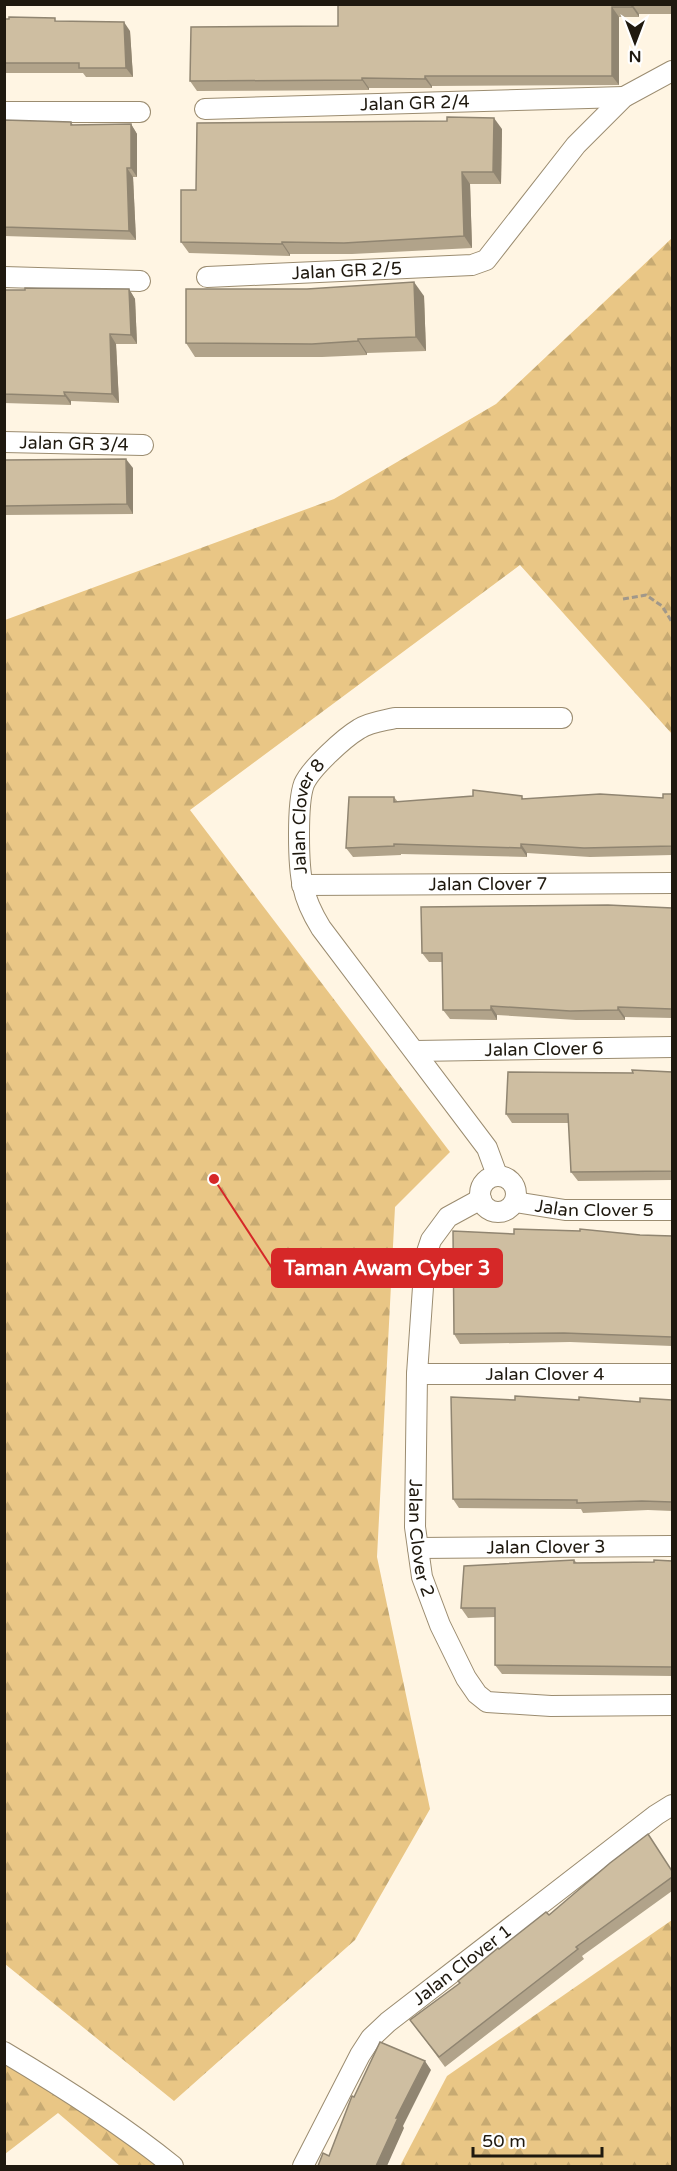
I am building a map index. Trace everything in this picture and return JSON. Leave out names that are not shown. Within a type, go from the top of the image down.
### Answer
[{"type":"street","points":[[624,97],[672,71]]},
{"type":"street","name":"Jalan GR 2/4","points":[[205,109],[624,97]]},
{"type":"street","name":"Jalan GR 2/5","points":[[207,277],[472,264],[486,260],[576,145],[624,97]]},
{"type":"street","points":[[4,112],[140,112]]},
{"type":"street","points":[[4,277],[140,281]]},
{"type":"street","name":"Jalan GR 3/4","points":[[4,442],[143,445]]},
{"type":"street","name":"Jalan Clover 8","points":[[497,1175],[487,1148],[321,928],[310,910],[302,885],[299,809],[304,784],[317,765],[359,729],[377,722],[395,718],[562,718]]},
{"type":"street","name":"Jalan Clover 7","points":[[302,885],[672,883]]},
{"type":"street","name":"Jalan Clover 6","points":[[415,1051],[672,1047]]},
{"type":"street","points":[[497,1175],[508,1178],[517,1191],[515,1202],[511,1207],[500,1212],[488,1209],[481,1199],[483,1183],[497,1175]]},
{"type":"street","name":"Jalan Clover 2","points":[[481,1199],[448,1217],[431,1240],[425,1258],[417,1374],[415,1527],[422,1577],[440,1625],[466,1678],[477,1694],[488,1702],[672,1709]]},
{"type":"street","name":"Jalan Clover 5","points":[[515,1202],[565,1210],[672,1210]]},
{"type":"street","name":"Jalan Clover 4","points":[[417,1374],[672,1374]]},
{"type":"street","name":"Jalan Clover 3","points":[[418,1548],[672,1546]]},
{"type":"street","name":"Jalan Clover 1","points":[[303,2166],[360,2055],[371,2038],[387,2022],[672,1804]]},
{"type":"street","points":[[4,2052],[137,2137],[173,2166]]},
{"type":"path","points":[[623,599],[646,595],[662,606],[672,622]]},
{"type":"green space","points":[[672,238],[672,734],[520,565],[190,810],[450,1152],[395,1207],[377,1557],[430,1809],[355,1940],[174,2101],[5,1964],[5,620],[334,499],[496,404]]},
{"type":"green space","points":[[672,1920],[672,2166],[400,2166],[447,2076]]},
{"type":"green space","points":[[5,2043],[160,2166],[120,2166],[58,2113],[5,2154]]},
{"type":"building","points":[[338,4],[632,4],[632,7],[612,7],[612,76],[425,76],[425,79],[190,81],[191,27],[338,26]]},
{"type":"building","points":[[9,17],[55,18],[55,21],[124,22],[126,68],[79,68],[79,63],[4,63],[4,19],[9,19]]},
{"type":"building","points":[[447,117],[494,118],[493,172],[462,172],[464,236],[344,243],[181,242],[181,190],[196,190],[197,123],[447,121]]},
{"type":"building","points":[[4,120],[71,122],[71,125],[131,124],[131,168],[127,168],[129,231],[4,227]]},
{"type":"building","points":[[414,282],[416,337],[358,339],[358,341],[312,344],[186,343],[186,289],[307,289]]},
{"type":"building","points":[[25,288],[129,289],[131,335],[110,334],[112,394],[64,392],[65,396],[4,394],[4,290],[25,290]]},
{"type":"building","points":[[126,459],[127,504],[4,506],[4,460]]},
{"type":"building","points":[[473,790],[522,796],[522,799],[600,794],[663,798],[663,794],[672,794],[672,846],[584,848],[521,844],[521,848],[394,844],[394,846],[346,848],[349,797],[394,797],[394,802],[473,796]]},
{"type":"building","points":[[608,905],[672,908],[672,1009],[618,1007],[618,1010],[570,1011],[491,1006],[491,1010],[443,1010],[442,953],[422,953],[421,907]]},
{"type":"building","points":[[632,1070],[672,1072],[672,1171],[571,1172],[568,1114],[506,1114],[508,1072],[633,1073]]},
{"type":"building","points":[[514,1229],[580,1231],[580,1229],[672,1236],[672,1337],[564,1333],[454,1334],[453,1231],[514,1234]]},
{"type":"building","points":[[515,1396],[579,1400],[579,1397],[640,1402],[640,1398],[672,1400],[672,1502],[577,1503],[577,1500],[453,1499],[451,1397],[515,1400]]},
{"type":"building","points":[[574,1560],[574,1563],[672,1561],[672,1667],[495,1665],[495,1608],[461,1608],[464,1566]]},
{"type":"building","points":[[648,1834],[672,1871],[672,1877],[576,1947],[578,1949],[439,2057],[410,2020],[460,1983],[458,1981],[498,1948],[546,1912],[549,1915]]},
{"type":"building","points":[[380,2042],[425,2061],[396,2118],[398,2118],[376,2166],[318,2166],[323,2153],[329,2156],[352,2096],[354,2097]]},
{"type":"place","name":"Taman Awam Cyber 3","points":[[214,1179]]}]
